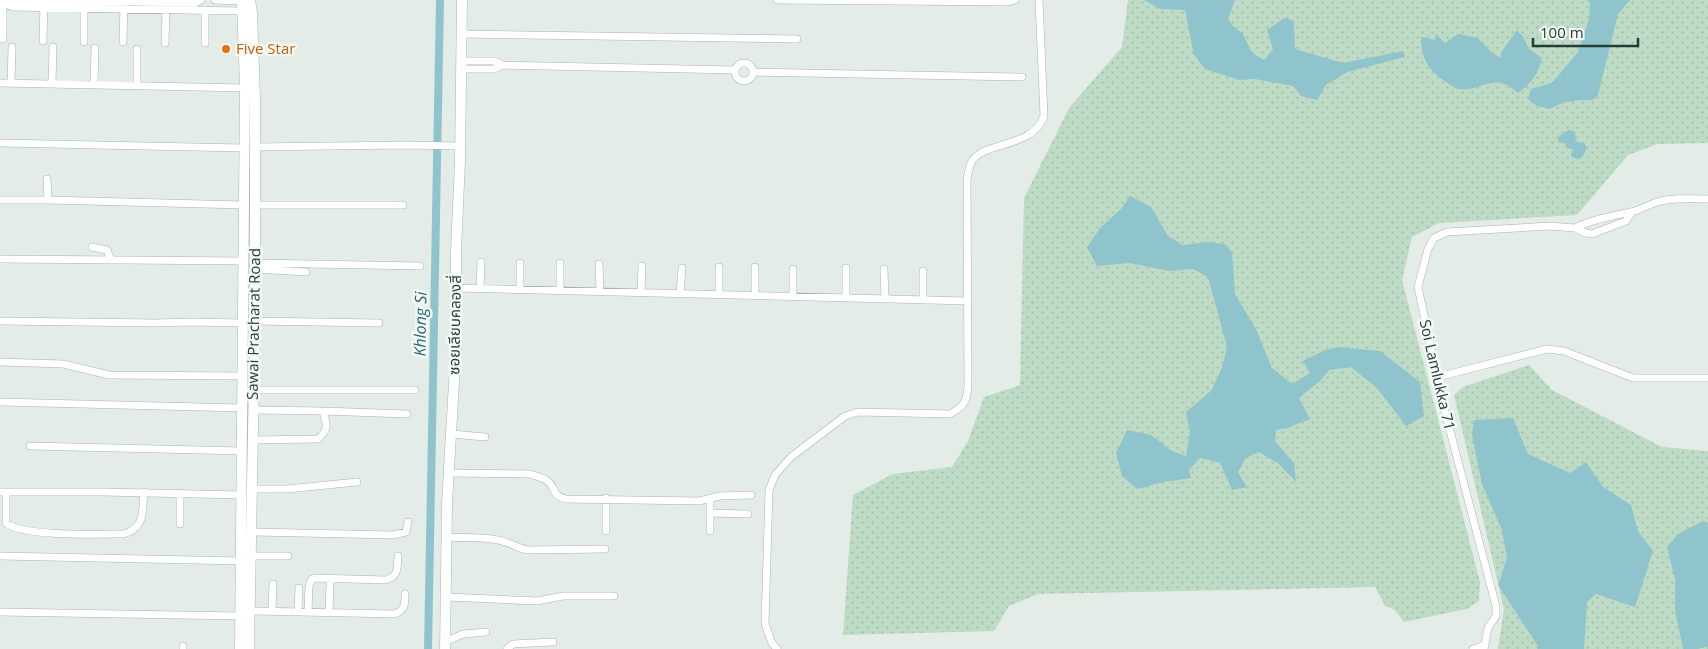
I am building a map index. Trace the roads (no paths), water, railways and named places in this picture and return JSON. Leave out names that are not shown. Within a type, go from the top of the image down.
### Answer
[{"type":"main road","name":"ซอยเลียบคลองสี่","points":[[445,645],[449,473],[456,348],[456,146],[461,65],[462,0]]},
{"type":"main road","name":"Sawai Pracharat Road","points":[[244,3],[244,205],[255,321],[253,390],[248,409],[242,451],[248,482],[251,532],[245,559]]},
{"type":"main road","name":"Sawai Pracharat Road","points":[[244,3],[253,23],[255,147],[255,206],[251,265],[243,323],[243,376],[253,440],[248,482],[242,494],[245,614],[249,649]]},
{"type":"main road","name":"Sawai Pracharat Road","points":[[240,649],[245,614]]},
{"type":"street","points":[[215,0],[244,3]]},
{"type":"street","points":[[777,0],[1009,2],[1015,0]]},
{"type":"street","points":[[777,649],[772,643],[766,624],[769,490],[775,476],[791,457],[845,416],[858,412],[950,414],[960,409],[967,400],[967,179],[971,162],[980,154],[1026,137],[1041,124],[1044,116],[1039,0]]},
{"type":"street","points":[[3,39],[2,2],[12,7],[44,4],[198,4],[205,10],[205,43]]},
{"type":"street","points":[[205,10],[244,3]]},
{"type":"street","points":[[42,41],[44,4]]},
{"type":"street","points":[[124,5],[166,10],[198,4]]},
{"type":"street","points":[[84,5],[84,42]]},
{"type":"street","points":[[123,42],[124,5]]},
{"type":"street","points":[[165,43],[166,10]]},
{"type":"street","points":[[461,34],[797,39]]},
{"type":"street","points":[[11,83],[12,47]]},
{"type":"street","points":[[52,84],[53,48]]},
{"type":"street","points":[[94,84],[95,48]]},
{"type":"street","points":[[137,49],[137,85]]},
{"type":"street","points":[[743,63],[750,65],[754,72],[751,79],[744,81],[737,78],[735,70],[739,64],[743,63]]},
{"type":"street","points":[[461,65],[494,69],[502,65],[735,70]]},
{"type":"street","points":[[754,72],[1022,77]]},
{"type":"street","points":[[0,83],[245,88]]},
{"type":"street","points":[[0,143],[243,148]]},
{"type":"street","points":[[255,147],[456,146]]},
{"type":"street","points":[[47,179],[48,200]]},
{"type":"street","points":[[1575,228],[1623,212],[1632,212],[1659,201],[1682,198],[1708,199]]},
{"type":"street","points":[[0,200],[244,205]]},
{"type":"street","points":[[255,206],[403,205]]},
{"type":"street","name":"Soi Lamlukka 71","points":[[1485,647],[1488,628],[1496,616],[1496,606],[1443,404],[1418,287],[1428,249],[1434,238],[1447,232],[1536,226],[1575,228],[1585,234],[1592,234],[1626,221],[1632,212]]},
{"type":"street","points":[[1608,217],[1611,227]]},
{"type":"street","points":[[92,247],[107,250],[111,260]]},
{"type":"street","points":[[0,259],[111,260],[251,265],[420,266]]},
{"type":"street","points":[[480,288],[481,262]]},
{"type":"street","points":[[520,263],[520,290]]},
{"type":"street","points":[[560,263],[560,291]]},
{"type":"street","points":[[599,264],[600,292]]},
{"type":"street","points":[[251,265],[306,272]]},
{"type":"street","points":[[641,293],[642,266]]},
{"type":"street","points":[[755,267],[755,295]]},
{"type":"street","points":[[680,294],[682,268]]},
{"type":"street","points":[[720,268],[720,294]]},
{"type":"street","points":[[846,268],[846,298]]},
{"type":"street","points":[[792,296],[794,269]]},
{"type":"street","points":[[884,269],[884,299]]},
{"type":"street","points":[[923,271],[924,300]]},
{"type":"street","points":[[457,288],[968,301]]},
{"type":"street","points":[[0,321],[156,324],[192,322],[243,323]]},
{"type":"street","points":[[255,321],[379,322]]},
{"type":"street","points":[[1438,377],[1547,349],[1564,351],[1632,378],[1708,378]]},
{"type":"street","points":[[0,362],[63,364],[109,375],[243,376]]},
{"type":"street","points":[[253,390],[414,390]]},
{"type":"street","points":[[0,402],[407,414]]},
{"type":"street","points":[[253,440],[318,439],[326,432],[327,424],[323,412]]},
{"type":"street","points":[[452,434],[485,437]]},
{"type":"street","points":[[30,446],[242,451]]},
{"type":"street","points":[[449,473],[530,474],[547,480],[554,492],[560,497],[576,499],[699,501],[720,496],[751,495]]},
{"type":"street","points":[[248,482],[287,489],[357,482]]},
{"type":"street","points":[[144,492],[142,519],[132,531],[124,534],[30,531],[12,527],[6,523],[3,492],[144,492],[242,494]]},
{"type":"street","points":[[180,493],[180,524]]},
{"type":"street","points":[[606,498],[606,531]]},
{"type":"street","points":[[710,499],[710,531]]},
{"type":"street","points":[[710,513],[748,514]]},
{"type":"street","points":[[251,532],[393,535],[406,532],[408,522]]},
{"type":"street","points":[[447,537],[497,540],[509,542],[520,549],[528,550],[605,549]]},
{"type":"street","points":[[0,556],[245,559],[288,556]]},
{"type":"street","points":[[308,612],[309,586],[312,579],[386,580],[394,576],[397,571],[398,556]]},
{"type":"street","points":[[272,611],[273,584]]},
{"type":"street","points":[[330,584],[330,612]]},
{"type":"street","points":[[298,612],[299,588]]},
{"type":"street","points":[[0,612],[245,614],[272,611],[394,614],[404,608],[405,594]]},
{"type":"street","points":[[446,597],[537,601],[563,596],[614,596]]},
{"type":"street","points":[[445,645],[464,634],[486,632]]},
{"type":"street","points":[[507,649],[513,644],[553,642]]},
{"type":"street","points":[[1473,649],[1485,647]]},
{"type":"water","points":[[1144,0],[1235,0],[1228,19],[1243,34],[1252,53],[1264,60],[1273,49],[1267,30],[1284,18],[1294,21],[1295,49],[1343,63],[1403,51],[1405,57],[1347,72],[1326,85],[1317,100],[1301,96],[1293,86],[1255,79],[1239,80],[1205,69],[1194,55],[1185,10],[1160,9]]},
{"type":"water","points":[[1587,0],[1630,0],[1618,14],[1598,95],[1593,100],[1566,102],[1550,109],[1537,106],[1528,99],[1531,89],[1552,83],[1578,52],[1589,19],[1590,3]]},
{"type":"water","points":[[1517,30],[1529,49],[1542,58],[1534,78],[1518,93],[1501,83],[1490,83],[1470,89],[1457,88],[1432,70],[1425,59],[1421,45],[1421,37],[1435,40],[1436,34],[1445,43],[1458,34],[1478,38],[1491,52],[1500,58],[1502,51]]},
{"type":"water","points":[[1569,130],[1575,132],[1576,141],[1583,142],[1587,147],[1583,156],[1579,159],[1572,157],[1573,150],[1566,147],[1565,143],[1558,142],[1559,136]]},
{"type":"water","points":[[1130,196],[1151,207],[1168,236],[1183,245],[1208,242],[1225,244],[1232,252],[1235,294],[1256,329],[1272,368],[1292,384],[1310,373],[1303,361],[1325,350],[1338,347],[1380,351],[1420,382],[1424,416],[1406,426],[1377,388],[1351,367],[1329,370],[1320,381],[1299,398],[1310,419],[1276,430],[1275,441],[1294,463],[1296,482],[1279,464],[1259,452],[1246,458],[1238,472],[1247,487],[1232,490],[1220,463],[1200,458],[1189,470],[1191,478],[1137,489],[1122,476],[1116,453],[1127,430],[1151,435],[1172,451],[1186,456],[1190,432],[1186,412],[1211,391],[1222,368],[1227,347],[1208,277],[1193,269],[1170,271],[1129,263],[1097,266],[1087,247],[1101,227],[1121,209]]},
{"type":"water","points":[[1513,418],[1528,454],[1570,473],[1586,462],[1603,487],[1631,505],[1638,531],[1653,551],[1635,607],[1596,594],[1587,602],[1584,649],[1538,649],[1538,646],[1498,585],[1507,558],[1502,530],[1482,484],[1472,435],[1474,420]]},
{"type":"water","points":[[1703,521],[1708,523],[1708,646],[1698,649],[1683,649],[1675,610],[1675,579],[1667,547],[1678,534]]},
{"type":"waterway","name":"Khlong Si","points":[[428,649],[440,0]]},
{"type":"place","name":"Five Star","points":[[226,49]]}]
